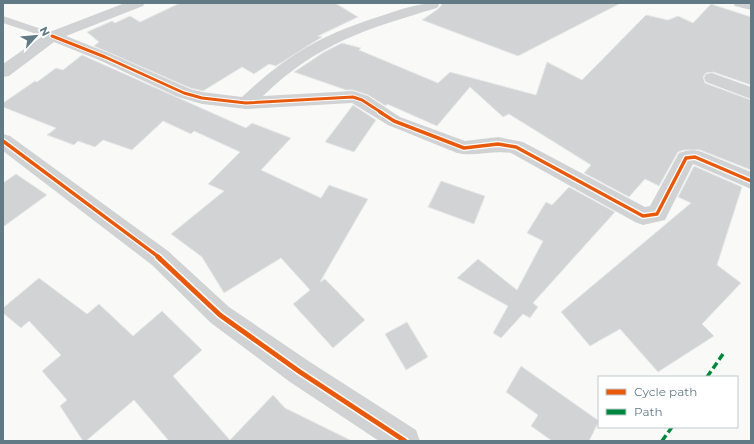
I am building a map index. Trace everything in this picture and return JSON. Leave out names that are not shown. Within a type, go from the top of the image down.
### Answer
[{"type":"street","points":[[3,72],[52,36],[138,3]]},
{"type":"street","points":[[740,3],[751,6]]},
{"type":"street","points":[[246,103],[287,67],[327,41],[365,26],[432,5]]},
{"type":"street","points":[[52,36],[104,57],[184,93],[202,98],[246,103],[353,97],[362,100],[394,121],[464,148],[498,144],[516,147],[644,216],[657,214],[686,158],[696,157],[751,181]]},
{"type":"street","points":[[712,78],[751,93]]},
{"type":"street","points":[[3,141],[160,258],[220,315],[300,372],[405,441]]},
{"type":"lane","points":[[3,20],[52,36]]},
{"type":"building","points":[[180,3],[335,3],[358,17],[318,36],[322,37],[276,66],[269,64],[254,74],[242,67],[203,91],[190,88],[94,46],[99,42],[87,32],[112,21],[115,23],[130,16],[140,22]]},
{"type":"building","points":[[443,3],[621,3],[518,56],[422,20],[438,9]]},
{"type":"building","points":[[711,4],[751,17],[751,85],[713,72],[706,73],[703,77],[705,83],[751,100],[751,170],[700,150],[684,150],[678,152],[659,186],[645,179],[629,197],[584,173],[591,165],[509,114],[503,117],[470,87],[437,126],[387,104],[386,106],[368,95],[353,90],[346,90],[294,72],[324,52],[342,43],[361,48],[359,50],[438,83],[450,72],[536,95],[547,62],[582,80],[646,15],[668,20],[678,16],[693,23]]},
{"type":"building","points":[[82,55],[246,128],[252,123],[291,138],[261,170],[321,198],[329,185],[368,199],[320,282],[325,279],[365,320],[333,348],[293,304],[310,290],[281,258],[224,293],[202,257],[171,234],[224,191],[208,184],[240,152],[194,131],[191,134],[163,121],[132,150],[103,140],[95,147],[78,141],[74,145],[47,135],[56,128],[3,107],[3,103],[35,81],[37,82],[56,68],[63,70]]},
{"type":"building","points":[[353,105],[376,120],[354,152],[325,142]]},
{"type":"building","points":[[694,166],[742,187],[717,265],[741,283],[702,324],[714,336],[658,372],[620,329],[590,346],[561,312],[691,203],[678,197]]},
{"type":"building","points":[[16,174],[47,195],[3,227],[3,183]]},
{"type":"building","points":[[441,181],[485,196],[474,224],[428,207]]},
{"type":"building","points":[[569,187],[615,212],[533,303],[538,307],[530,318],[523,314],[501,338],[493,333],[508,306],[457,278],[478,259],[517,290],[543,241],[527,233],[546,202],[552,205]]},
{"type":"building","points":[[39,278],[87,314],[99,304],[133,336],[162,311],[202,350],[173,376],[230,440],[273,395],[285,408],[352,441],[169,441],[134,400],[86,441],[83,441],[60,406],[67,400],[42,371],[61,355],[29,321],[21,328],[3,313],[3,308]]},
{"type":"building","points":[[407,322],[428,357],[406,370],[385,334]]},
{"type":"building","points":[[521,366],[598,420],[598,423],[589,441],[552,441],[531,426],[538,415],[506,392]]},
{"type":"marked path","points":[[708,376],[723,354]]},
{"type":"marked path","points":[[662,441],[671,428]]},
{"type":"cycle path","points":[[52,36],[105,57],[184,93],[202,98],[246,103],[353,97],[362,100],[394,121],[464,148],[498,144],[516,147],[643,216],[657,214],[686,158],[695,157],[751,181]]},
{"type":"cycle path","points":[[3,141],[160,258],[220,315],[300,372],[405,441]]}]
